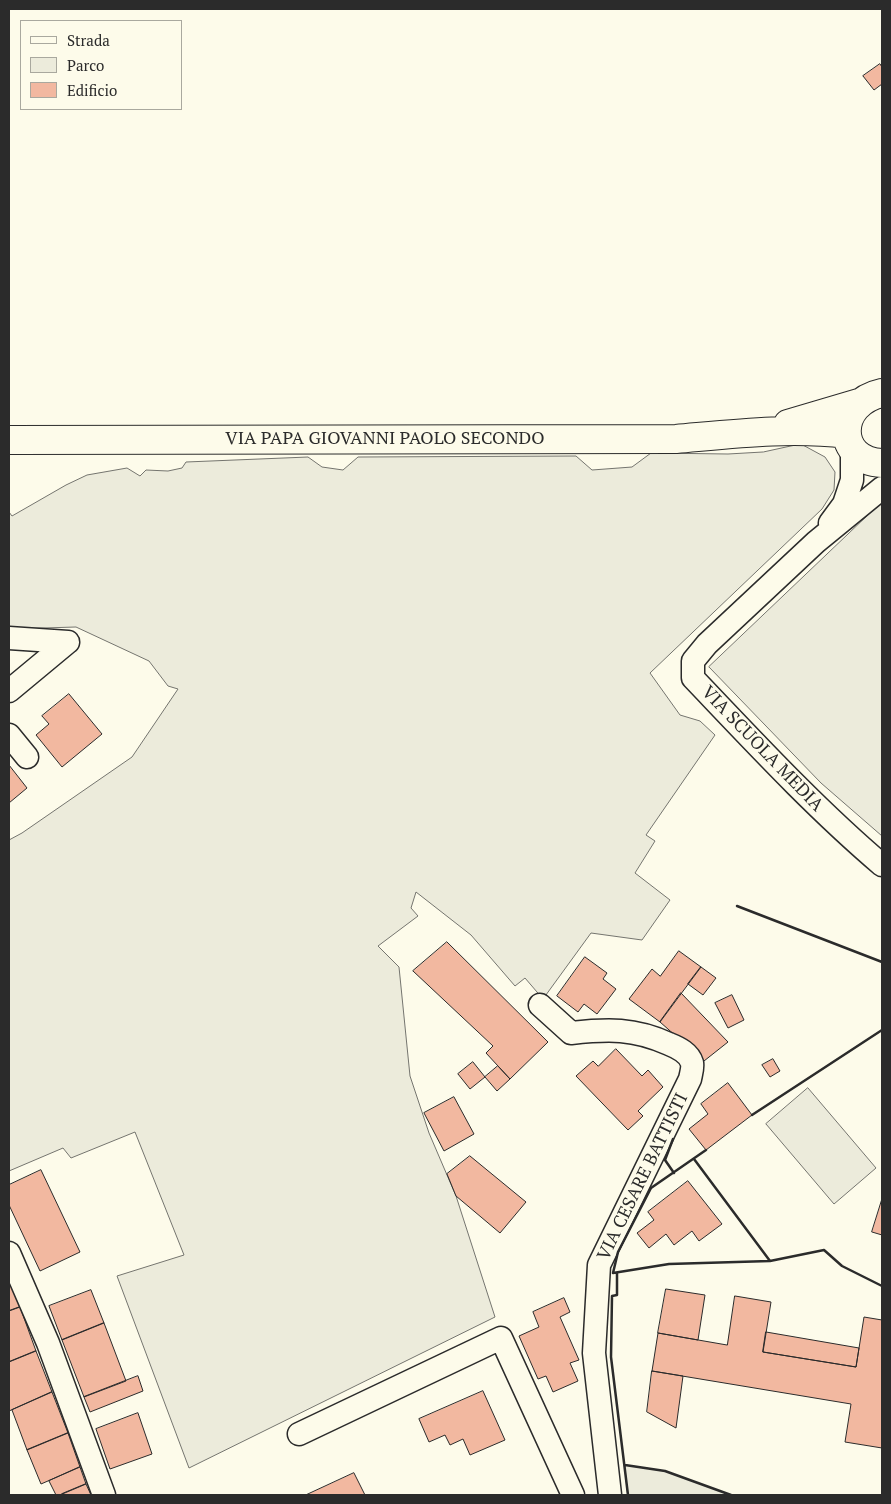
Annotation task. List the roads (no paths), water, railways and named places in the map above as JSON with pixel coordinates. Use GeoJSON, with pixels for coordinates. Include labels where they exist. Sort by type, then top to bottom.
{"type":"FeatureCollection","features":[{"type":"Feature","properties":{"kind":"main road"},"geometry":{"type":"LineString","coordinates":[[760,432],[870,398]]}},
{"type":"Feature","properties":{"kind":"main road"},"geometry":{"type":"LineString","coordinates":[[849,442],[848,419],[870,398]]}},
{"type":"Feature","properties":{"kind":"main road"},"geometry":{"type":"LineString","coordinates":[[760,432],[830,432],[849,442],[864,458],[882,463]]}},
{"type":"Feature","properties":{"kind":"main road","name":"VIA PAPA GIOVANNI PAOLO SECONDO"},"geometry":{"type":"LineString","coordinates":[[9,440],[676,439],[760,432]]}},
{"type":"Feature","properties":{"kind":"street"},"geometry":{"type":"LineString","coordinates":[[816,542],[844,504],[852,480],[849,442]]}},
{"type":"Feature","properties":{"kind":"street"},"geometry":{"type":"LineString","coordinates":[[816,542],[882,488]]}},
{"type":"Feature","properties":{"kind":"street","name":"VIA SCUOLA MEDIA"},"geometry":{"type":"LineString","coordinates":[[816,542],[707,644],[693,661],[693,678],[786,775],[849,837],[882,865]]}},
{"type":"Feature","properties":{"kind":"street"},"geometry":{"type":"LineString","coordinates":[[9,638],[68,642],[9,692]]}},
{"type":"Feature","properties":{"kind":"street"},"geometry":{"type":"LineString","coordinates":[[9,735],[27,757]]}},
{"type":"Feature","properties":{"kind":"street","name":"VIA CESARE BATTISTI"},"geometry":{"type":"LineString","coordinates":[[540,1005],[570,1033],[603,1029],[626,1030],[651,1036],[687,1054],[692,1065],[690,1079],[599,1265],[594,1353],[610,1495]]}},
{"type":"Feature","properties":{"kind":"street"},"geometry":{"type":"LineString","coordinates":[[9,1253],[48,1343],[104,1495]]}},
{"type":"Feature","properties":{"kind":"street"},"geometry":{"type":"LineString","coordinates":[[299,1434],[501,1338],[573,1495]]}}]}
